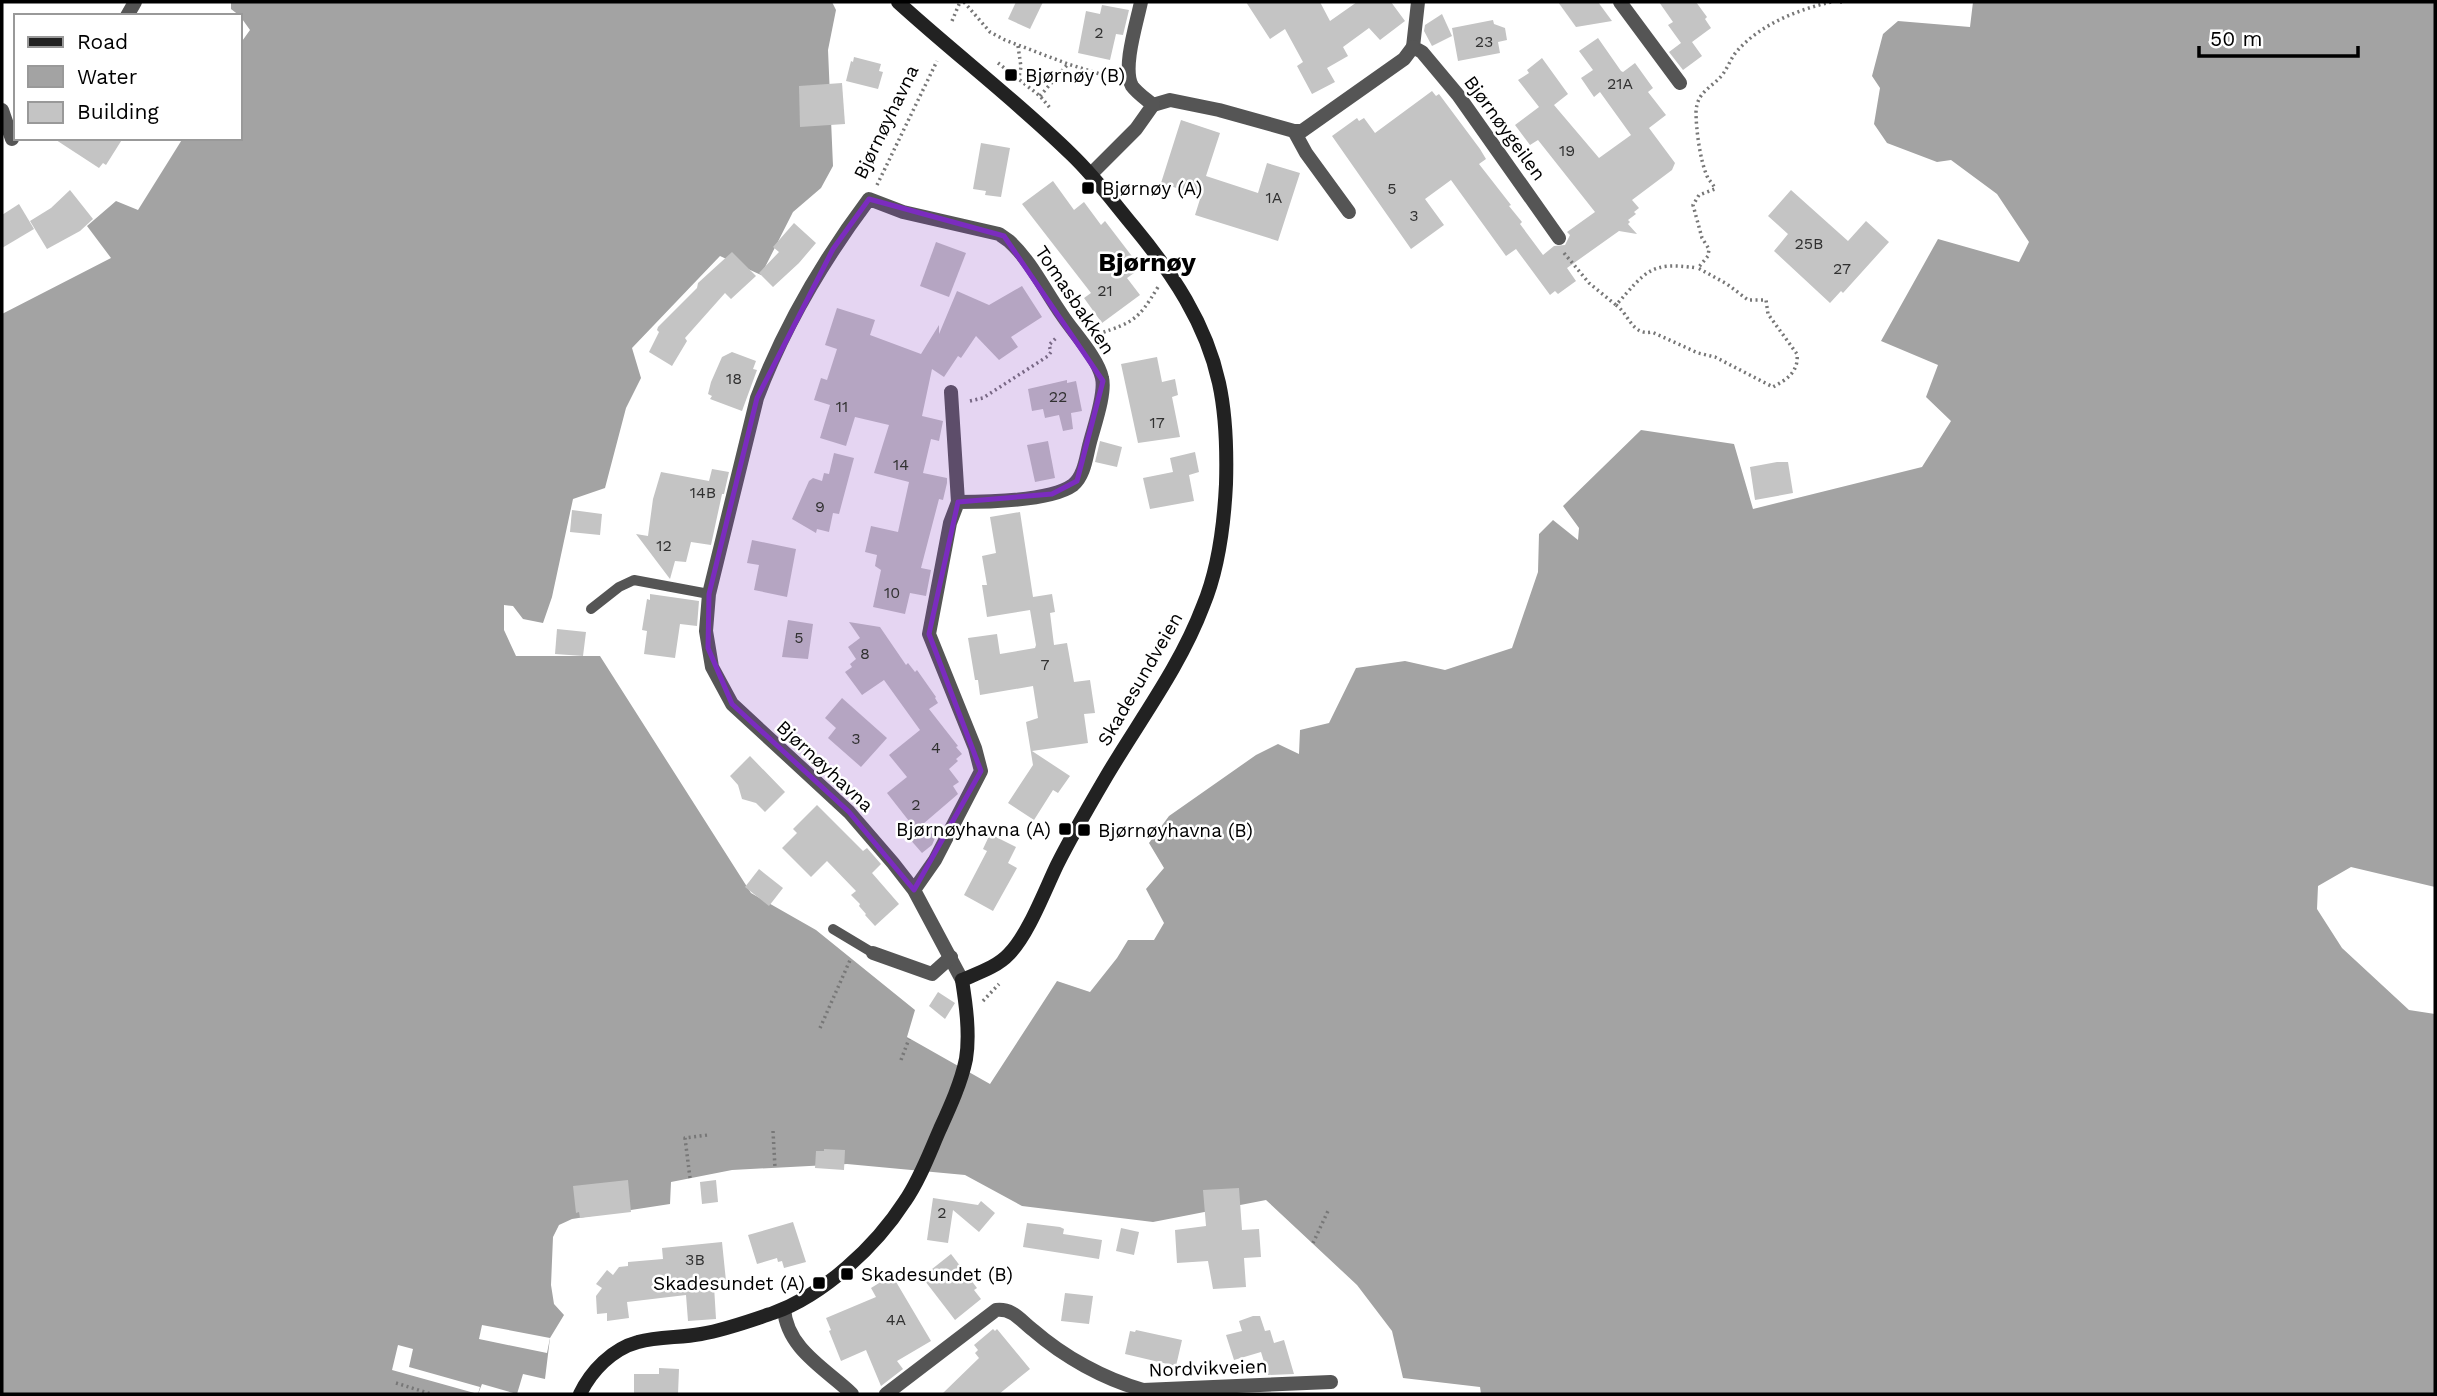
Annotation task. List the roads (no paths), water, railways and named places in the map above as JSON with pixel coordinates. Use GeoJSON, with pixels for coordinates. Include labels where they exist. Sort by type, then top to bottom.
{"type":"FeatureCollection","features":[{"type":"Feature","properties":{"kind":"street","name":"Skadesundveien"},"geometry":{"type":"LineString","coordinates":[[898,2],[1014,102],[1091,174],[1168,271],[1197,320],[1219,382],[1226,441],[1226,493],[1221,540],[1204,605],[1174,665],[1074,831],[1013,950],[1001,961],[963,984]]}},
{"type":"Feature","properties":{"kind":"street"},"geometry":{"type":"LineString","coordinates":[[1141,2],[1130,55],[1129,78],[1131,85],[1153,105]]}},
{"type":"Feature","properties":{"kind":"street"},"geometry":{"type":"LineString","coordinates":[[1091,174],[1136,129],[1153,105],[1170,100],[1229,112],[1294,131],[1302,131],[1312,126],[1404,59],[1413,47],[1418,2]]}},
{"type":"Feature","properties":{"kind":"street"},"geometry":{"type":"LineString","coordinates":[[1620,2],[1680,83]]}},
{"type":"Feature","properties":{"kind":"street","name":"Bjørnøygeilen"},"geometry":{"type":"LineString","coordinates":[[1413,47],[1422,52],[1458,95],[1559,238]]}},
{"type":"Feature","properties":{"kind":"street"},"geometry":{"type":"LineString","coordinates":[[2,110],[10,140]]}},
{"type":"Feature","properties":{"kind":"street"},"geometry":{"type":"LineString","coordinates":[[1294,131],[1306,153],[1349,212]]}},
{"type":"Feature","properties":{"kind":"street","name":"Bjørnøyhavna"},"geometry":{"type":"LineString","coordinates":[[869,199],[833,249],[764,378],[746,436],[709,594],[706,631],[708,648],[712,667],[732,704],[849,812],[914,890],[963,984]]}},
{"type":"Feature","properties":{"kind":"street","name":"Tomasbakken"},"geometry":{"type":"LineString","coordinates":[[869,199],[903,212],[1004,236],[1019,251],[1099,370],[1103,381],[1082,473],[1077,481],[1052,494],[958,502]]}},
{"type":"Feature","properties":{"kind":"street"},"geometry":{"type":"LineString","coordinates":[[914,890],[935,860],[981,771],[975,748],[929,634],[950,523],[958,502],[951,392]]}},
{"type":"Feature","properties":{"kind":"street"},"geometry":{"type":"LineString","coordinates":[[873,953],[932,974],[951,957]]}},
{"type":"Feature","properties":{"kind":"street"},"geometry":{"type":"LineString","coordinates":[[580,1394],[598,1367],[615,1353],[638,1342],[702,1334],[784,1309],[826,1283],[857,1259],[904,1203],[923,1169],[963,1071],[968,1036],[963,984]]}},
{"type":"Feature","properties":{"kind":"street"},"geometry":{"type":"LineString","coordinates":[[784,1309],[793,1338],[801,1349],[852,1394]]}},
{"type":"Feature","properties":{"kind":"street","name":"Nordvikveien"},"geometry":{"type":"LineString","coordinates":[[886,1394],[996,1310],[1004,1309],[1077,1362],[1143,1390],[1331,1382]]}},
{"type":"Feature","properties":{"kind":"lane"},"geometry":{"type":"LineString","coordinates":[[592,609],[619,587],[634,580],[709,594]]}},
{"type":"Feature","properties":{"kind":"lane"},"geometry":{"type":"LineString","coordinates":[[833,929],[873,953]]}},
{"type":"Feature","properties":{"kind":"water"},"geometry":{"type":"Polygon","coordinates":[[[231,2],[832,2],[836,10],[828,50],[833,166],[821,188],[793,212],[761,275],[720,256],[632,348],[641,378],[626,408],[605,488],[573,499],[552,597],[543,623],[523,619],[513,606],[504,605],[504,630],[516,656],[600,656],[751,893],[816,930],[915,1010],[907,1037],[990,1084],[1057,981],[1090,992],[1128,940],[1154,940],[1164,923],[1146,889],[1164,868],[1149,843],[1169,816],[1256,755],[1278,744],[1299,754],[1300,730],[1329,723],[1356,668],[1405,661],[1445,670],[1512,648],[1538,572],[1539,534],[1553,520],[1578,540],[1579,528],[1563,506],[1641,430],[1734,444],[1753,509],[1922,467],[1951,421],[1926,397],[1938,365],[1881,341],[1938,239],[2019,262],[2029,242],[1997,194],[1951,160],[1937,162],[1887,143],[1874,124],[1880,88],[1872,76],[1883,34],[1898,21],[1970,27],[1973,2],[2435,2],[2435,887],[2351,867],[2318,886],[2317,909],[2342,948],[2409,1010],[2435,1014],[2435,1394],[1481,1394],[1480,1387],[1403,1378],[1392,1331],[1357,1285],[1266,1200],[1153,1222],[1022,1206],[965,1175],[847,1164],[732,1170],[671,1182],[670,1204],[572,1219],[559,1225],[553,1237],[551,1285],[554,1304],[564,1315],[550,1338],[545,1379],[523,1374],[517,1394],[482,1384],[478,1394],[2,1394],[2,314],[111,258],[87,226],[116,201],[138,210],[182,140],[242,140],[242,41],[250,30],[242,19],[242,14],[231,9],[231,2]]]}},
{"type":"Feature","properties":{"kind":"place","name":"Bjørnøy (B)"},"geometry":{"type":"Point","coordinates":[1011,75]}},
{"type":"Feature","properties":{"kind":"place","name":"Bjørnøy (A)"},"geometry":{"type":"Point","coordinates":[1088,188]}},
{"type":"Feature","properties":{"kind":"place","name":"Bjørnøyhavna (A)"},"geometry":{"type":"Point","coordinates":[1065,829]}},
{"type":"Feature","properties":{"kind":"place","name":"Bjørnøyhavna (B)"},"geometry":{"type":"Point","coordinates":[1084,830]}},
{"type":"Feature","properties":{"kind":"place","name":"Skadesundet (B)"},"geometry":{"type":"Point","coordinates":[847,1274]}},
{"type":"Feature","properties":{"kind":"place","name":"Skadesundet (A)"},"geometry":{"type":"Point","coordinates":[819,1283]}},
{"type":"Feature","properties":{"kind":"district","name":"Bjørnøy"},"geometry":{"type":"Point","coordinates":[1147,262]}}]}
